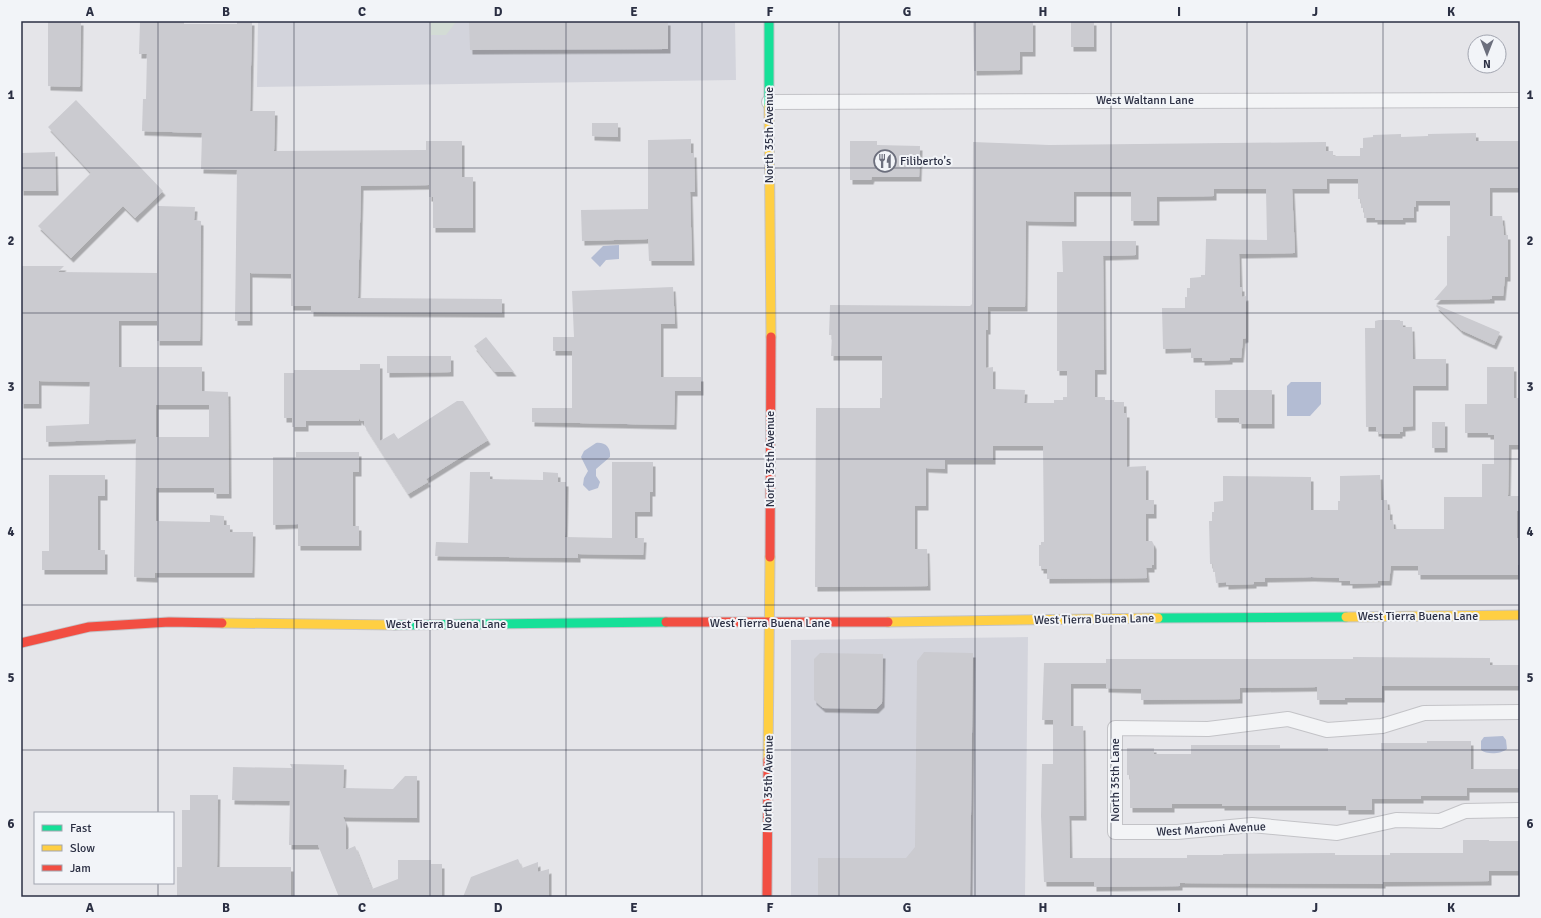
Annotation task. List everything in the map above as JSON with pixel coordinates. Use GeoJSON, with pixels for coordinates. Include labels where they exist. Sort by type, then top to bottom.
{"type":"FeatureCollection","features":[{"type":"Feature","properties":{"kind":"street","name":"North 35th Avenue"},"geometry":{"type":"LineString","coordinates":[[767,897],[770,623],[769,21]]}},
{"type":"Feature","properties":{"kind":"street","name":"West Waltann Lane"},"geometry":{"type":"LineString","coordinates":[[769,102],[1520,100]]}},
{"type":"Feature","properties":{"kind":"street","name":"West Tierra Buena Lane"},"geometry":{"type":"LineString","coordinates":[[21,643],[89,627],[162,623],[379,625],[770,623],[1520,615]]}},
{"type":"Feature","properties":{"kind":"street","name":"North 35th Lane"},"geometry":{"type":"LineString","coordinates":[[1115,832],[1115,728],[1208,729],[1288,719],[1327,730],[1382,726],[1424,713],[1520,712]]}},
{"type":"Feature","properties":{"kind":"street","name":"West Marconi Avenue"},"geometry":{"type":"LineString","coordinates":[[1115,832],[1177,832],[1252,825],[1337,833],[1396,820],[1440,821],[1464,811],[1520,810]]}},
{"type":"Feature","properties":{"kind":"shaded area"},"geometry":{"type":"Polygon","coordinates":[[[258,21],[735,21],[736,80],[257,87],[258,21]]]}},
{"type":"Feature","properties":{"kind":"shaded area"},"geometry":{"type":"Polygon","coordinates":[[[431,21],[469,22],[456,22],[446,35],[431,35],[431,21]]]}},
{"type":"Feature","properties":{"kind":"shaded area"},"geometry":{"type":"Polygon","coordinates":[[[1028,637],[1025,897],[791,897],[791,640],[1028,637]]]}},
{"type":"Feature","properties":{"kind":"water"},"geometry":{"type":"Polygon","coordinates":[[[619,245],[619,259],[606,260],[600,267],[591,258],[603,246],[619,245]]]}},
{"type":"Feature","properties":{"kind":"water"},"geometry":{"type":"Polygon","coordinates":[[[1291,382],[1321,382],[1321,404],[1310,416],[1287,416],[1287,386],[1291,382]]]}},
{"type":"Feature","properties":{"kind":"water"},"geometry":{"type":"Polygon","coordinates":[[[596,443],[602,443],[607,446],[610,450],[610,457],[596,469],[596,476],[600,482],[598,488],[589,491],[583,485],[584,478],[588,471],[581,457],[584,451],[596,443]]]}},
{"type":"Feature","properties":{"kind":"water"},"geometry":{"type":"Polygon","coordinates":[[[1503,736],[1506,740],[1507,749],[1504,751],[1490,753],[1481,750],[1481,741],[1484,737],[1503,736]]]}},
{"type":"Feature","properties":{"kind":"building"},"geometry":{"type":"Polygon","coordinates":[[[48,21],[81,21],[80,87],[48,86],[48,21]]]}},
{"type":"Feature","properties":{"kind":"building"},"geometry":{"type":"Polygon","coordinates":[[[140,21],[184,21],[184,24],[237,24],[237,21],[252,21],[250,111],[275,111],[274,151],[426,150],[426,141],[462,141],[462,177],[473,177],[473,228],[433,228],[433,197],[429,197],[429,185],[361,186],[358,298],[502,299],[502,313],[311,312],[311,306],[291,306],[291,274],[250,273],[250,321],[235,321],[237,170],[201,169],[202,133],[142,131],[143,99],[146,99],[147,54],[139,54],[140,21]]]}},
{"type":"Feature","properties":{"kind":"building"},"geometry":{"type":"Polygon","coordinates":[[[469,21],[668,21],[668,49],[470,50],[469,21]]]}},
{"type":"Feature","properties":{"kind":"building"},"geometry":{"type":"Polygon","coordinates":[[[973,21],[1033,21],[1033,52],[1020,52],[1020,70],[974,71],[973,21]]]}},
{"type":"Feature","properties":{"kind":"building"},"geometry":{"type":"Polygon","coordinates":[[[1071,21],[1094,21],[1094,47],[1071,47],[1071,21]]]}},
{"type":"Feature","properties":{"kind":"building"},"geometry":{"type":"Polygon","coordinates":[[[76,100],[163,191],[135,218],[123,206],[71,258],[38,226],[91,173],[48,127],[76,100]]]}},
{"type":"Feature","properties":{"kind":"building"},"geometry":{"type":"Polygon","coordinates":[[[592,123],[618,123],[618,137],[592,136],[592,123]]]}},
{"type":"Feature","properties":{"kind":"building"},"geometry":{"type":"Polygon","coordinates":[[[1476,133],[1476,141],[1520,141],[1520,188],[1490,188],[1490,216],[1502,216],[1504,235],[1508,235],[1508,277],[1505,277],[1503,296],[1492,296],[1492,299],[1434,300],[1447,285],[1447,236],[1450,236],[1450,201],[1416,201],[1416,207],[1414,207],[1414,218],[1403,218],[1403,220],[1375,220],[1375,218],[1364,218],[1364,208],[1361,208],[1361,199],[1358,199],[1358,179],[1327,179],[1327,189],[1292,189],[1295,253],[1239,254],[1240,287],[1242,287],[1242,297],[1246,296],[1246,338],[1243,339],[1241,358],[1202,361],[1202,358],[1191,358],[1191,348],[1163,349],[1162,308],[1185,308],[1185,297],[1187,297],[1187,288],[1190,288],[1190,278],[1205,275],[1206,239],[1267,240],[1266,189],[1214,189],[1214,196],[1157,197],[1157,221],[1131,221],[1131,192],[1074,192],[1074,222],[1026,221],[1025,307],[988,307],[988,330],[986,330],[986,368],[993,367],[993,389],[1025,390],[1024,403],[1054,403],[1054,400],[1063,400],[1063,397],[1067,397],[1067,371],[1057,371],[1057,272],[1063,272],[1062,241],[1136,241],[1136,255],[1103,256],[1104,370],[1095,370],[1095,397],[1105,397],[1105,400],[1114,400],[1114,402],[1124,402],[1124,413],[1127,413],[1127,467],[1146,466],[1146,500],[1154,500],[1154,514],[1146,514],[1146,541],[1152,541],[1154,545],[1154,565],[1152,565],[1152,568],[1146,568],[1147,578],[1047,579],[1047,569],[1041,569],[1041,566],[1039,566],[1039,545],[1041,545],[1041,542],[1044,542],[1043,446],[993,446],[993,460],[945,460],[945,469],[926,468],[926,506],[915,506],[915,549],[927,549],[928,586],[815,587],[816,408],[880,408],[880,398],[882,398],[882,356],[831,356],[832,335],[829,335],[830,305],[970,306],[972,304],[973,142],[1049,145],[1326,142],[1326,151],[1333,151],[1333,156],[1360,156],[1360,148],[1363,148],[1363,138],[1373,137],[1373,135],[1401,134],[1401,137],[1428,136],[1428,134],[1476,133]]]}},
{"type":"Feature","properties":{"kind":"building"},"geometry":{"type":"Polygon","coordinates":[[[691,139],[691,153],[694,153],[695,192],[690,192],[692,261],[649,261],[648,239],[582,241],[581,210],[648,209],[648,140],[691,139]]]}},
{"type":"Feature","properties":{"kind":"building","name":"Filiberto's"},"geometry":{"type":"Polygon","coordinates":[[[850,141],[877,141],[877,145],[920,146],[919,177],[872,177],[871,180],[850,180],[850,141]]]}},
{"type":"Feature","properties":{"kind":"building"},"geometry":{"type":"Polygon","coordinates":[[[55,152],[56,191],[21,191],[21,153],[55,152]]]}},
{"type":"Feature","properties":{"kind":"building"},"geometry":{"type":"Polygon","coordinates":[[[158,206],[195,207],[194,220],[201,221],[200,341],[157,341],[157,321],[119,321],[119,367],[202,367],[202,391],[228,392],[229,494],[214,494],[214,488],[156,488],[156,521],[210,522],[210,515],[224,516],[224,525],[230,525],[230,532],[253,532],[252,573],[155,573],[155,578],[134,577],[136,439],[46,442],[46,426],[89,424],[90,382],[39,381],[39,404],[21,404],[21,266],[64,266],[58,272],[157,273],[158,206]],[[156,405],[156,437],[209,437],[209,405],[156,405]]]}},
{"type":"Feature","properties":{"kind":"building"},"geometry":{"type":"Polygon","coordinates":[[[673,287],[675,324],[661,324],[661,377],[701,377],[701,391],[675,391],[674,425],[532,422],[532,408],[572,408],[572,351],[553,351],[553,337],[574,337],[572,291],[673,287]]]}},
{"type":"Feature","properties":{"kind":"building"},"geometry":{"type":"Polygon","coordinates":[[[1437,305],[1500,332],[1494,345],[1461,330],[1436,306],[1437,305]]]}},
{"type":"Feature","properties":{"kind":"building"},"geometry":{"type":"Polygon","coordinates":[[[1400,320],[1403,321],[1403,327],[1412,327],[1413,359],[1446,359],[1446,386],[1413,386],[1413,426],[1403,427],[1403,432],[1400,432],[1400,434],[1379,434],[1379,432],[1376,432],[1376,427],[1366,427],[1365,328],[1375,328],[1375,321],[1400,320]]]}},
{"type":"Feature","properties":{"kind":"building"},"geometry":{"type":"Polygon","coordinates":[[[486,337],[514,372],[495,372],[474,346],[486,337]]]}},
{"type":"Feature","properties":{"kind":"building"},"geometry":{"type":"Polygon","coordinates":[[[387,356],[451,356],[451,372],[387,373],[387,356]]]}},
{"type":"Feature","properties":{"kind":"building"},"geometry":{"type":"Polygon","coordinates":[[[360,364],[380,364],[380,441],[394,433],[398,439],[457,401],[463,401],[488,440],[426,479],[428,482],[408,494],[364,425],[364,421],[361,421],[359,418],[359,421],[306,421],[306,427],[292,427],[292,418],[284,418],[284,373],[294,373],[294,370],[360,370],[360,364]]]}},
{"type":"Feature","properties":{"kind":"building"},"geometry":{"type":"Polygon","coordinates":[[[1487,367],[1514,367],[1514,398],[1520,398],[1520,445],[1509,445],[1508,496],[1520,496],[1520,511],[1517,511],[1517,538],[1520,538],[1520,565],[1518,565],[1518,575],[1418,575],[1418,566],[1391,566],[1389,581],[1378,581],[1378,583],[1350,584],[1350,581],[1339,581],[1339,578],[1312,577],[1265,578],[1265,582],[1254,582],[1254,584],[1226,585],[1226,582],[1216,583],[1215,572],[1213,572],[1213,564],[1210,564],[1209,521],[1212,521],[1214,502],[1223,501],[1223,476],[1311,477],[1311,510],[1338,510],[1338,501],[1340,501],[1340,476],[1380,475],[1381,500],[1387,500],[1388,510],[1390,510],[1390,520],[1393,520],[1394,529],[1444,529],[1444,497],[1482,497],[1482,464],[1494,464],[1494,435],[1488,435],[1488,433],[1465,433],[1465,404],[1487,404],[1487,367]]]}},
{"type":"Feature","properties":{"kind":"building"},"geometry":{"type":"Polygon","coordinates":[[[1215,390],[1272,390],[1272,424],[1239,424],[1239,418],[1215,418],[1215,390]]]}},
{"type":"Feature","properties":{"kind":"building"},"geometry":{"type":"Polygon","coordinates":[[[1432,422],[1445,422],[1445,448],[1432,448],[1432,422]]]}},
{"type":"Feature","properties":{"kind":"building"},"geometry":{"type":"Polygon","coordinates":[[[296,452],[359,452],[359,472],[353,472],[353,526],[359,526],[359,546],[298,546],[298,524],[273,525],[273,457],[296,457],[296,452]]]}},
{"type":"Feature","properties":{"kind":"building"},"geometry":{"type":"Polygon","coordinates":[[[612,462],[653,462],[653,492],[650,492],[650,512],[635,512],[635,538],[644,538],[643,555],[578,554],[578,558],[435,556],[436,542],[468,543],[470,472],[490,472],[490,479],[543,480],[543,472],[558,473],[558,482],[566,482],[565,537],[612,538],[612,462]]]}},
{"type":"Feature","properties":{"kind":"building"},"geometry":{"type":"Polygon","coordinates":[[[49,475],[105,475],[105,496],[98,496],[98,550],[105,550],[105,570],[42,570],[42,551],[49,551],[49,475]]]}},
{"type":"Feature","properties":{"kind":"building"},"geometry":{"type":"Polygon","coordinates":[[[924,652],[973,653],[970,897],[818,897],[818,858],[906,858],[915,847],[917,661],[924,652]]]}},
{"type":"Feature","properties":{"kind":"building"},"geometry":{"type":"Polygon","coordinates":[[[820,653],[883,654],[882,703],[876,709],[823,708],[814,700],[814,659],[820,653]]]}},
{"type":"Feature","properties":{"kind":"building"},"geometry":{"type":"Polygon","coordinates":[[[1353,657],[1490,658],[1490,665],[1520,665],[1520,686],[1382,686],[1382,698],[1345,698],[1345,700],[1317,700],[1317,687],[1240,688],[1240,699],[1141,700],[1141,689],[1106,688],[1106,684],[1071,684],[1071,726],[1083,726],[1084,816],[1069,816],[1070,858],[1187,858],[1187,855],[1223,854],[1335,853],[1335,855],[1390,855],[1390,853],[1463,853],[1463,840],[1489,840],[1520,841],[1520,871],[1489,871],[1489,881],[1383,882],[1383,884],[1180,883],[1180,886],[1094,887],[1094,882],[1044,882],[1041,816],[1042,764],[1053,764],[1053,720],[1042,720],[1044,663],[1106,663],[1106,659],[1353,659],[1353,657]]]}},
{"type":"Feature","properties":{"kind":"building"},"geometry":{"type":"Polygon","coordinates":[[[1427,741],[1471,741],[1471,769],[1520,769],[1520,788],[1467,788],[1467,796],[1421,796],[1421,799],[1372,799],[1372,810],[1346,810],[1346,806],[1222,806],[1222,804],[1172,804],[1172,808],[1130,808],[1130,775],[1127,775],[1127,748],[1154,748],[1154,754],[1191,754],[1191,745],[1280,745],[1280,748],[1328,748],[1328,751],[1381,751],[1381,743],[1427,743],[1427,741]]]}},
{"type":"Feature","properties":{"kind":"building"},"geometry":{"type":"Polygon","coordinates":[[[290,764],[344,765],[343,788],[393,789],[405,776],[417,776],[417,818],[343,817],[346,824],[346,850],[355,846],[372,889],[398,879],[398,860],[431,860],[431,864],[442,864],[442,897],[339,897],[318,845],[289,845],[290,801],[232,800],[233,767],[292,768],[290,764]]]}},
{"type":"Feature","properties":{"kind":"building"},"geometry":{"type":"Polygon","coordinates":[[[190,795],[218,795],[217,867],[291,867],[291,897],[177,897],[177,867],[182,867],[182,810],[190,810],[190,795]]]}},
{"type":"Feature","properties":{"kind":"building"},"geometry":{"type":"Polygon","coordinates":[[[518,859],[522,868],[538,862],[538,872],[549,869],[549,897],[463,897],[471,877],[518,859]]]}},
{"type":"Feature","properties":{"kind":"traffic: fast"},"geometry":{"type":"LineString","coordinates":[[769,21],[769,106]]}},
{"type":"Feature","properties":{"kind":"traffic: fast"},"geometry":{"type":"LineString","coordinates":[[1158,618],[1346,617]]}},
{"type":"Feature","properties":{"kind":"traffic: fast"},"geometry":{"type":"LineString","coordinates":[[395,625],[666,622]]}},
{"type":"Feature","properties":{"kind":"traffic: slow"},"geometry":{"type":"LineString","coordinates":[[769,106],[771,337]]}},
{"type":"Feature","properties":{"kind":"traffic: slow"},"geometry":{"type":"LineString","coordinates":[[768,760],[770,557]]}},
{"type":"Feature","properties":{"kind":"traffic: slow"},"geometry":{"type":"LineString","coordinates":[[1346,617],[1520,615]]}},
{"type":"Feature","properties":{"kind":"traffic: slow"},"geometry":{"type":"LineString","coordinates":[[888,622],[1158,618]]}},
{"type":"Feature","properties":{"kind":"traffic: slow"},"geometry":{"type":"LineString","coordinates":[[222,623],[395,625]]}},
{"type":"Feature","properties":{"kind":"traffic: jam"},"geometry":{"type":"LineString","coordinates":[[770,557],[771,337]]}},
{"type":"Feature","properties":{"kind":"traffic: jam"},"geometry":{"type":"LineString","coordinates":[[21,643],[89,627],[169,622],[222,623]]}},
{"type":"Feature","properties":{"kind":"traffic: jam"},"geometry":{"type":"LineString","coordinates":[[666,622],[888,622]]}},
{"type":"Feature","properties":{"kind":"traffic: jam"},"geometry":{"type":"LineString","coordinates":[[767,897],[768,760]]}},
{"type":"Feature","properties":{"kind":"place","name":"Filiberto's"},"geometry":{"type":"Point","coordinates":[885,161]}}]}
